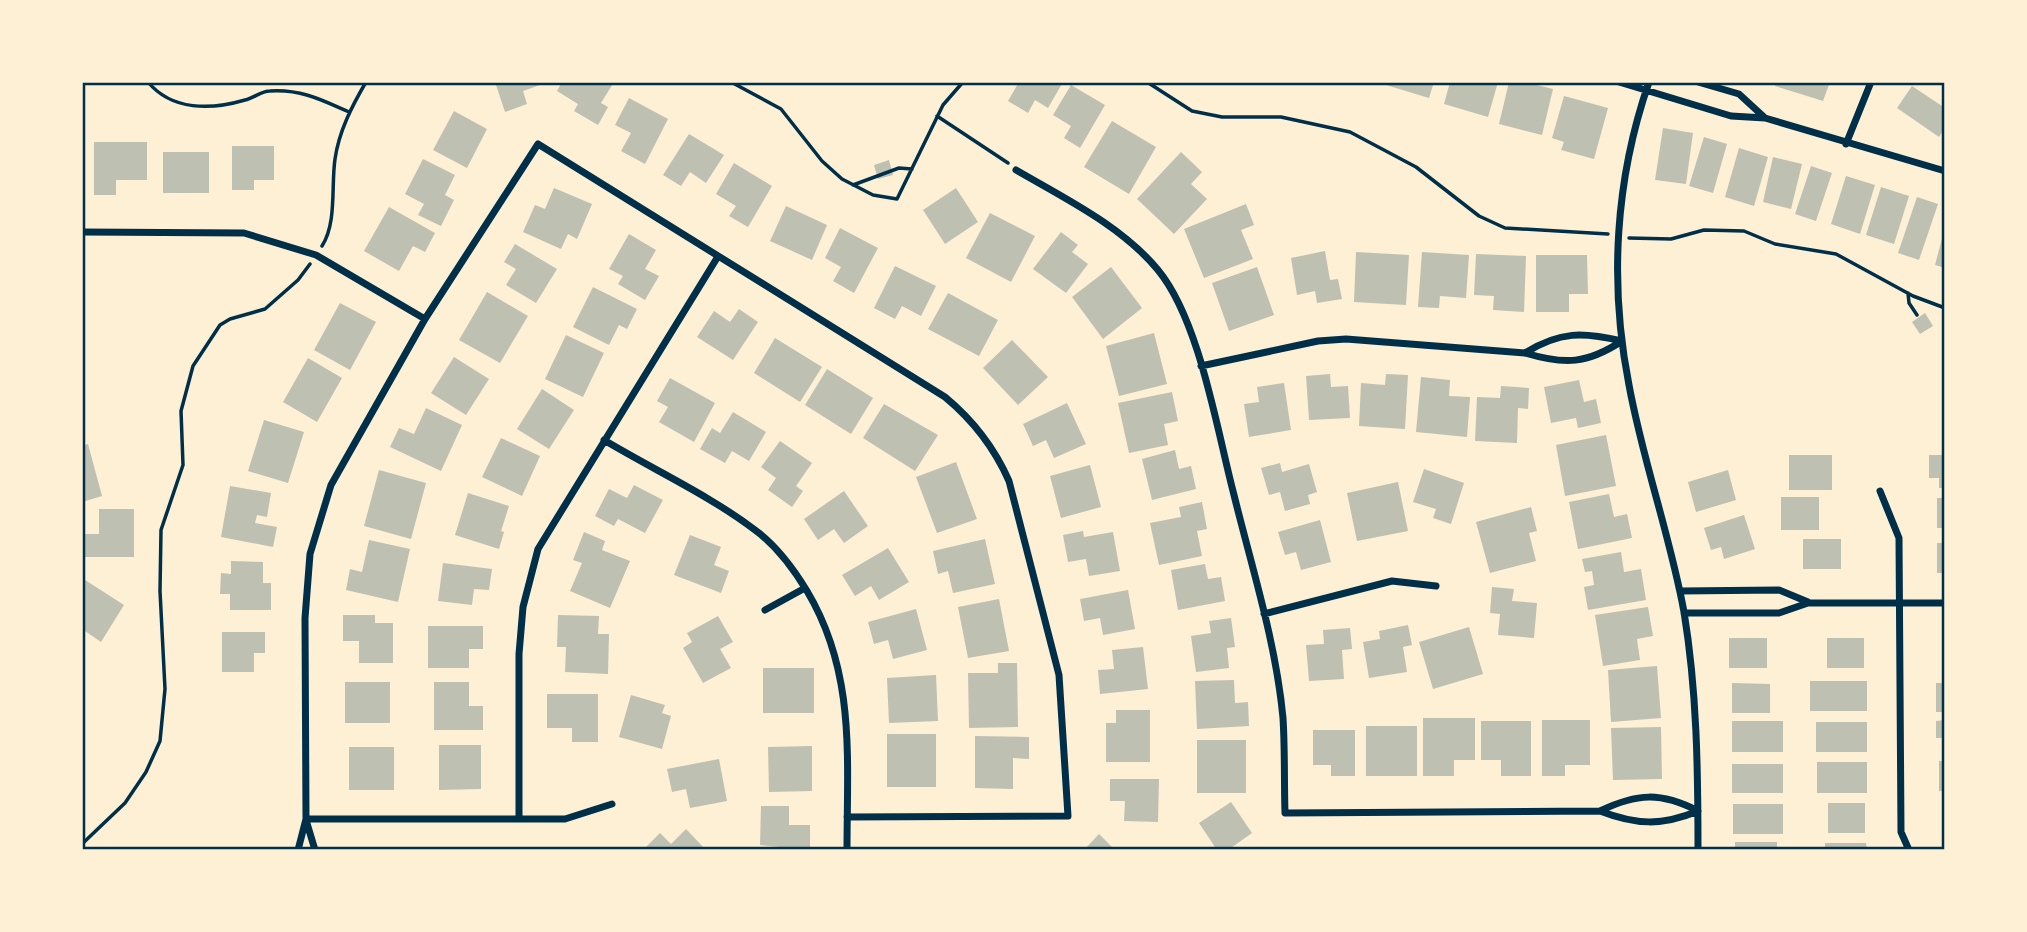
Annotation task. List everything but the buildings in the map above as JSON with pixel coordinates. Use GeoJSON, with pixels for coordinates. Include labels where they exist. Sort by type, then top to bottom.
{"type":"FeatureCollection","features":[{"type":"Feature","properties":{"kind":"street"},"geometry":{"type":"LineString","coordinates":[[1619,82],[1731,116],[1765,118],[1945,171]]}},
{"type":"Feature","properties":{"kind":"street"},"geometry":{"type":"LineString","coordinates":[[1649,82],[1629,155],[1616,270],[1622,341],[1638,425],[1684,613],[1697,718],[1698,850]]}},
{"type":"Feature","properties":{"kind":"street"},"geometry":{"type":"LineString","coordinates":[[1698,82],[1740,94],[1765,118]]}},
{"type":"Feature","properties":{"kind":"street"},"geometry":{"type":"LineString","coordinates":[[1846,144],[1871,82]]}},
{"type":"Feature","properties":{"kind":"street"},"geometry":{"type":"LineString","coordinates":[[298,850],[306,819],[305,618],[310,554],[331,485],[425,319],[538,144],[717,258],[946,397],[965,413],[997,454],[1009,481],[1053,648],[1061,689],[1068,817],[847,817]]}},
{"type":"Feature","properties":{"kind":"street"},"geometry":{"type":"LineString","coordinates":[[1016,170],[1082,208],[1127,240],[1159,271],[1180,309],[1201,366],[1264,614],[1283,717],[1285,813],[1600,811],[1627,822],[1673,821],[1698,811]]}},
{"type":"Feature","properties":{"kind":"street"},"geometry":{"type":"LineString","coordinates":[[82,232],[244,233],[316,255],[425,319]]}},
{"type":"Feature","properties":{"kind":"street"},"geometry":{"type":"LineString","coordinates":[[519,820],[519,654],[523,607],[538,549],[717,258]]}},
{"type":"Feature","properties":{"kind":"street"},"geometry":{"type":"LineString","coordinates":[[1525,353],[1549,338],[1593,334],[1622,341]]}},
{"type":"Feature","properties":{"kind":"street"},"geometry":{"type":"LineString","coordinates":[[1201,366],[1327,340],[1525,353],[1552,361],[1597,357],[1622,341]]}},
{"type":"Feature","properties":{"kind":"street"},"geometry":{"type":"LineString","coordinates":[[604,440],[757,531],[792,566],[822,616],[839,662],[847,723],[847,850]]}},
{"type":"Feature","properties":{"kind":"street"},"geometry":{"type":"LineString","coordinates":[[1880,491],[1899,538],[1901,832],[1909,850]]}},
{"type":"Feature","properties":{"kind":"street"},"geometry":{"type":"LineString","coordinates":[[1264,614],[1392,581],[1436,586]]}},
{"type":"Feature","properties":{"kind":"street"},"geometry":{"type":"LineString","coordinates":[[765,610],[805,588]]}},
{"type":"Feature","properties":{"kind":"street"},"geometry":{"type":"LineString","coordinates":[[1680,591],[1779,590],[1808,603]]}},
{"type":"Feature","properties":{"kind":"street"},"geometry":{"type":"LineString","coordinates":[[1684,613],[1779,613],[1808,603],[1945,603]]}},
{"type":"Feature","properties":{"kind":"street"},"geometry":{"type":"LineString","coordinates":[[1600,811],[1626,799],[1673,798],[1698,811]]}},
{"type":"Feature","properties":{"kind":"street"},"geometry":{"type":"LineString","coordinates":[[306,819],[565,820],[612,804]]}},
{"type":"Feature","properties":{"kind":"street"},"geometry":{"type":"LineString","coordinates":[[306,819],[315,850]]}},
{"type":"Feature","properties":{"kind":"path"},"geometry":{"type":"LineString","coordinates":[[148,82],[173,102],[198,106],[248,100],[266,91],[291,91],[313,94],[349,112]]}},
{"type":"Feature","properties":{"kind":"path"},"geometry":{"type":"LineString","coordinates":[[82,844],[125,803],[146,772],[160,741],[165,689],[160,591],[161,530],[183,466],[181,411],[184,388],[192,366],[220,325],[230,319],[265,309],[298,280],[316,255],[328,233],[335,157],[349,112],[366,82]]}},
{"type":"Feature","properties":{"kind":"path"},"geometry":{"type":"LineString","coordinates":[[731,82],[781,109],[822,161],[853,185],[873,195],[897,199],[937,116],[963,82]]}},
{"type":"Feature","properties":{"kind":"path"},"geometry":{"type":"LineString","coordinates":[[1147,82],[1192,111],[1222,117],[1281,117],[1350,132],[1416,167],[1479,216],[1505,228],[1538,232],[1601,232],[1618,237],[1671,239],[1704,230],[1744,231],[1775,244],[1836,254],[1908,293],[1945,308]]}},
{"type":"Feature","properties":{"kind":"path"},"geometry":{"type":"LineString","coordinates":[[937,116],[984,145],[1016,170]]}},
{"type":"Feature","properties":{"kind":"path"},"geometry":{"type":"LineString","coordinates":[[853,185],[892,170],[912,169]]}},
{"type":"Feature","properties":{"kind":"path"},"geometry":{"type":"LineString","coordinates":[[1908,293],[1910,306],[1917,315]]}}]}
